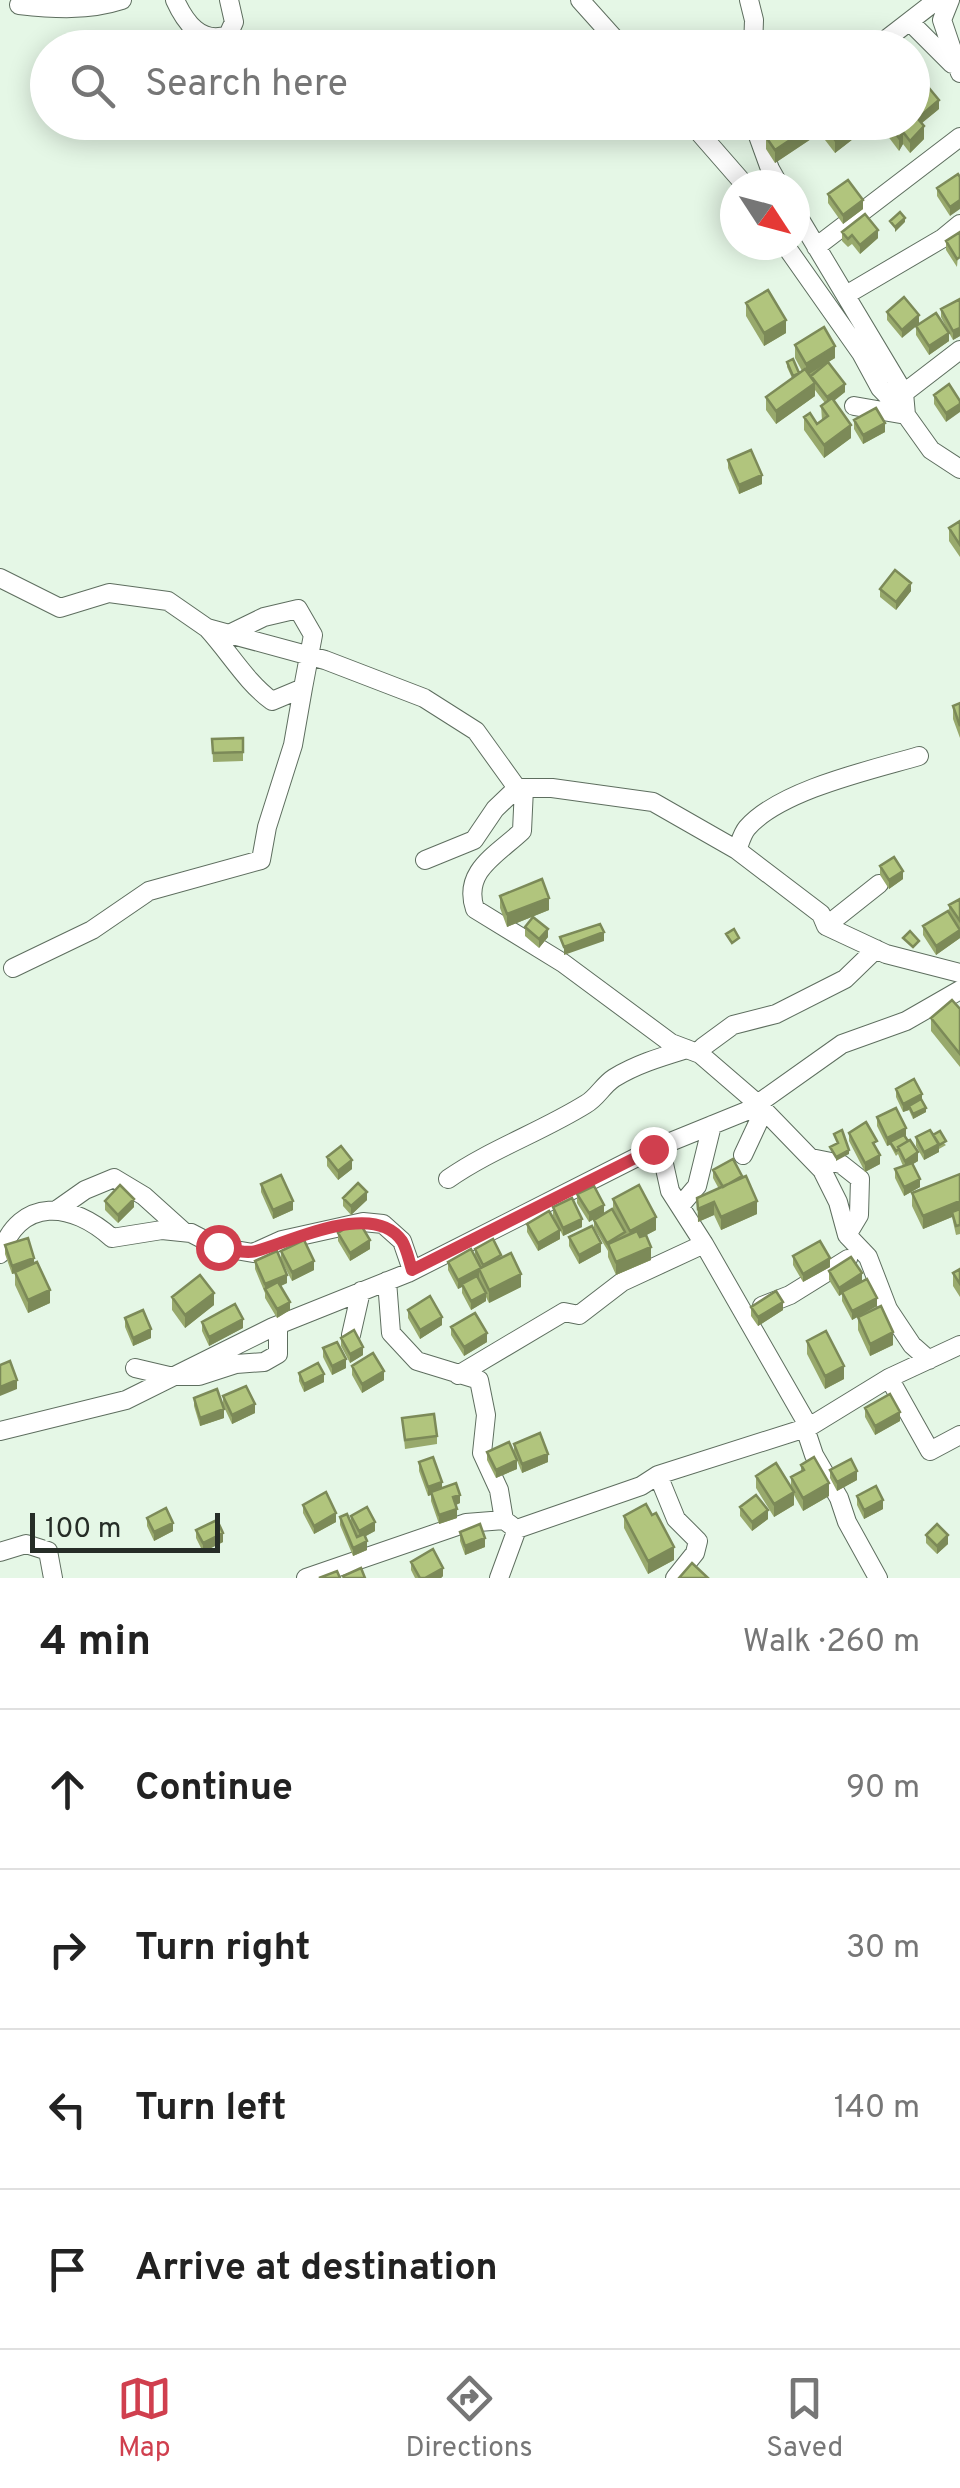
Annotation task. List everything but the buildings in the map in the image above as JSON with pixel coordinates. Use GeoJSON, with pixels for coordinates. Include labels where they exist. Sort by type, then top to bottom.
{"type":"FeatureCollection","features":[{"type":"Feature","properties":{"kind":"street"},"geometry":{"type":"LineString","coordinates":[[20,5],[64,10],[106,6],[122,0]]}},
{"type":"Feature","properties":{"kind":"street"},"geometry":{"type":"LineString","coordinates":[[176,0],[180,13],[194,30]]}},
{"type":"Feature","properties":{"kind":"street"},"geometry":{"type":"LineString","coordinates":[[228,0],[234,22],[230,30]]}},
{"type":"Feature","properties":{"kind":"street"},"geometry":{"type":"LineString","coordinates":[[580,0],[607,30]]}},
{"type":"Feature","properties":{"kind":"street"},"geometry":{"type":"LineString","coordinates":[[750,0],[753,30]]}},
{"type":"Feature","properties":{"kind":"street"},"geometry":{"type":"LineString","coordinates":[[899,30],[937,0]]}},
{"type":"Feature","properties":{"kind":"street"},"geometry":{"type":"LineString","coordinates":[[950,0],[942,20],[958,70]]}},
{"type":"Feature","properties":{"kind":"street"},"geometry":{"type":"LineString","coordinates":[[910,22],[918,30]]}},
{"type":"Feature","properties":{"kind":"street"},"geometry":{"type":"LineString","coordinates":[[930,42],[958,70]]}},
{"type":"Feature","properties":{"kind":"street"},"geometry":{"type":"LineString","coordinates":[[816,246],[960,137]]}},
{"type":"Feature","properties":{"kind":"street"},"geometry":{"type":"LineString","coordinates":[[706,140],[732,170]]}},
{"type":"Feature","properties":{"kind":"street"},"geometry":{"type":"LineString","coordinates":[[766,140],[775,170]]}},
{"type":"Feature","properties":{"kind":"street"},"geometry":{"type":"LineString","coordinates":[[846,295],[960,224]]}},
{"type":"Feature","properties":{"kind":"street"},"geometry":{"type":"LineString","coordinates":[[810,236],[904,393],[906,415]]}},
{"type":"Feature","properties":{"kind":"street"},"geometry":{"type":"LineString","coordinates":[[795,260],[880,388],[931,450],[960,470]]}},
{"type":"Feature","properties":{"kind":"street"},"geometry":{"type":"LineString","coordinates":[[904,393],[960,350]]}},
{"type":"Feature","properties":{"kind":"street"},"geometry":{"type":"LineString","coordinates":[[854,406],[906,415]]}},
{"type":"Feature","properties":{"kind":"street"},"geometry":{"type":"LineString","coordinates":[[0,578],[60,608],[109,593],[168,601],[207,628],[237,662],[250,685],[272,701],[302,688]]}},
{"type":"Feature","properties":{"kind":"street"},"geometry":{"type":"LineString","coordinates":[[13,968],[92,930],[148,890],[261,860],[267,827],[293,745],[313,636],[298,609],[264,616],[229,634]]}},
{"type":"Feature","properties":{"kind":"street"},"geometry":{"type":"LineString","coordinates":[[207,628],[307,655],[424,698],[476,731],[521,788],[522,832],[478,870],[470,894],[475,909],[563,963],[670,1042],[694,1051],[761,1107],[822,1170],[838,1202],[847,1236],[868,1257],[888,1309],[912,1345],[929,1360]]}},
{"type":"Feature","properties":{"kind":"street"},"geometry":{"type":"LineString","coordinates":[[738,850],[745,830],[767,812],[806,792],[919,756]]}},
{"type":"Feature","properties":{"kind":"street"},"geometry":{"type":"LineString","coordinates":[[424,860],[474,840],[495,808],[521,788],[552,788],[653,802],[738,850],[821,914],[826,926],[876,950],[960,973]]}},
{"type":"Feature","properties":{"kind":"street"},"geometry":{"type":"LineString","coordinates":[[826,926],[879,884]]}},
{"type":"Feature","properties":{"kind":"street"},"geometry":{"type":"LineString","coordinates":[[448,1179],[476,1159],[518,1142],[590,1102],[610,1080],[649,1060],[694,1051],[732,1026],[776,1014],[845,980],[876,950]]}},
{"type":"Feature","properties":{"kind":"street"},"geometry":{"type":"LineString","coordinates":[[0,1431],[126,1400],[278,1325],[412,1270],[660,1146],[761,1107],[842,1044],[906,1021],[960,990]]}},
{"type":"Feature","properties":{"kind":"street"},"geometry":{"type":"LineString","coordinates":[[742,1155],[761,1107]]}},
{"type":"Feature","properties":{"kind":"street"},"geometry":{"type":"LineString","coordinates":[[680,1206],[698,1186],[712,1125]]}},
{"type":"Feature","properties":{"kind":"street"},"geometry":{"type":"LineString","coordinates":[[660,1146],[670,1191],[807,1427],[814,1455],[878,1578]]}},
{"type":"Feature","properties":{"kind":"street"},"geometry":{"type":"LineString","coordinates":[[810,1158],[842,1164],[860,1179],[859,1215],[847,1236]]}},
{"type":"Feature","properties":{"kind":"street"},"geometry":{"type":"LineString","coordinates":[[0,1254],[6,1236],[30,1214],[58,1209],[85,1190],[114,1178],[144,1196],[184,1232],[218,1247],[253,1253],[282,1240],[362,1222],[383,1224],[402,1241],[412,1270]]}},
{"type":"Feature","properties":{"kind":"street"},"geometry":{"type":"LineString","coordinates":[[58,1209],[94,1222],[112,1238],[162,1230],[184,1232]]}},
{"type":"Feature","properties":{"kind":"street"},"geometry":{"type":"LineString","coordinates":[[458,1374],[564,1312],[579,1315],[622,1282],[704,1244]]}},
{"type":"Feature","properties":{"kind":"street"},"geometry":{"type":"LineString","coordinates":[[743,1312],[790,1296],[861,1250]]}},
{"type":"Feature","properties":{"kind":"street"},"geometry":{"type":"LineString","coordinates":[[386,1281],[391,1333],[417,1360],[478,1380],[486,1415],[482,1453],[510,1524],[499,1578]]}},
{"type":"Feature","properties":{"kind":"street"},"geometry":{"type":"LineString","coordinates":[[351,1336],[361,1292]]}},
{"type":"Feature","properties":{"kind":"street"},"geometry":{"type":"LineString","coordinates":[[134,1368],[169,1376],[199,1376],[236,1364],[264,1362],[278,1354],[278,1325]]}},
{"type":"Feature","properties":{"kind":"street"},"geometry":{"type":"LineString","coordinates":[[306,1578],[466,1524],[510,1524],[641,1486],[658,1474],[807,1427],[890,1378],[960,1346]]}},
{"type":"Feature","properties":{"kind":"street"},"geometry":{"type":"LineString","coordinates":[[890,1378],[930,1451],[960,1435]]}},
{"type":"Feature","properties":{"kind":"street"},"geometry":{"type":"LineString","coordinates":[[658,1474],[676,1519],[698,1541],[695,1553],[675,1578]]}},
{"type":"Feature","properties":{"kind":"street"},"geometry":{"type":"LineString","coordinates":[[0,1552],[26,1544],[48,1551],[53,1578]]}},
{"type":"Feature","properties":{"kind":"route"},"geometry":{"type":"LineString","coordinates":[[218,1247],[253,1253],[282,1240],[362,1222],[383,1224],[402,1241],[412,1270],[653,1149]]}}]}
